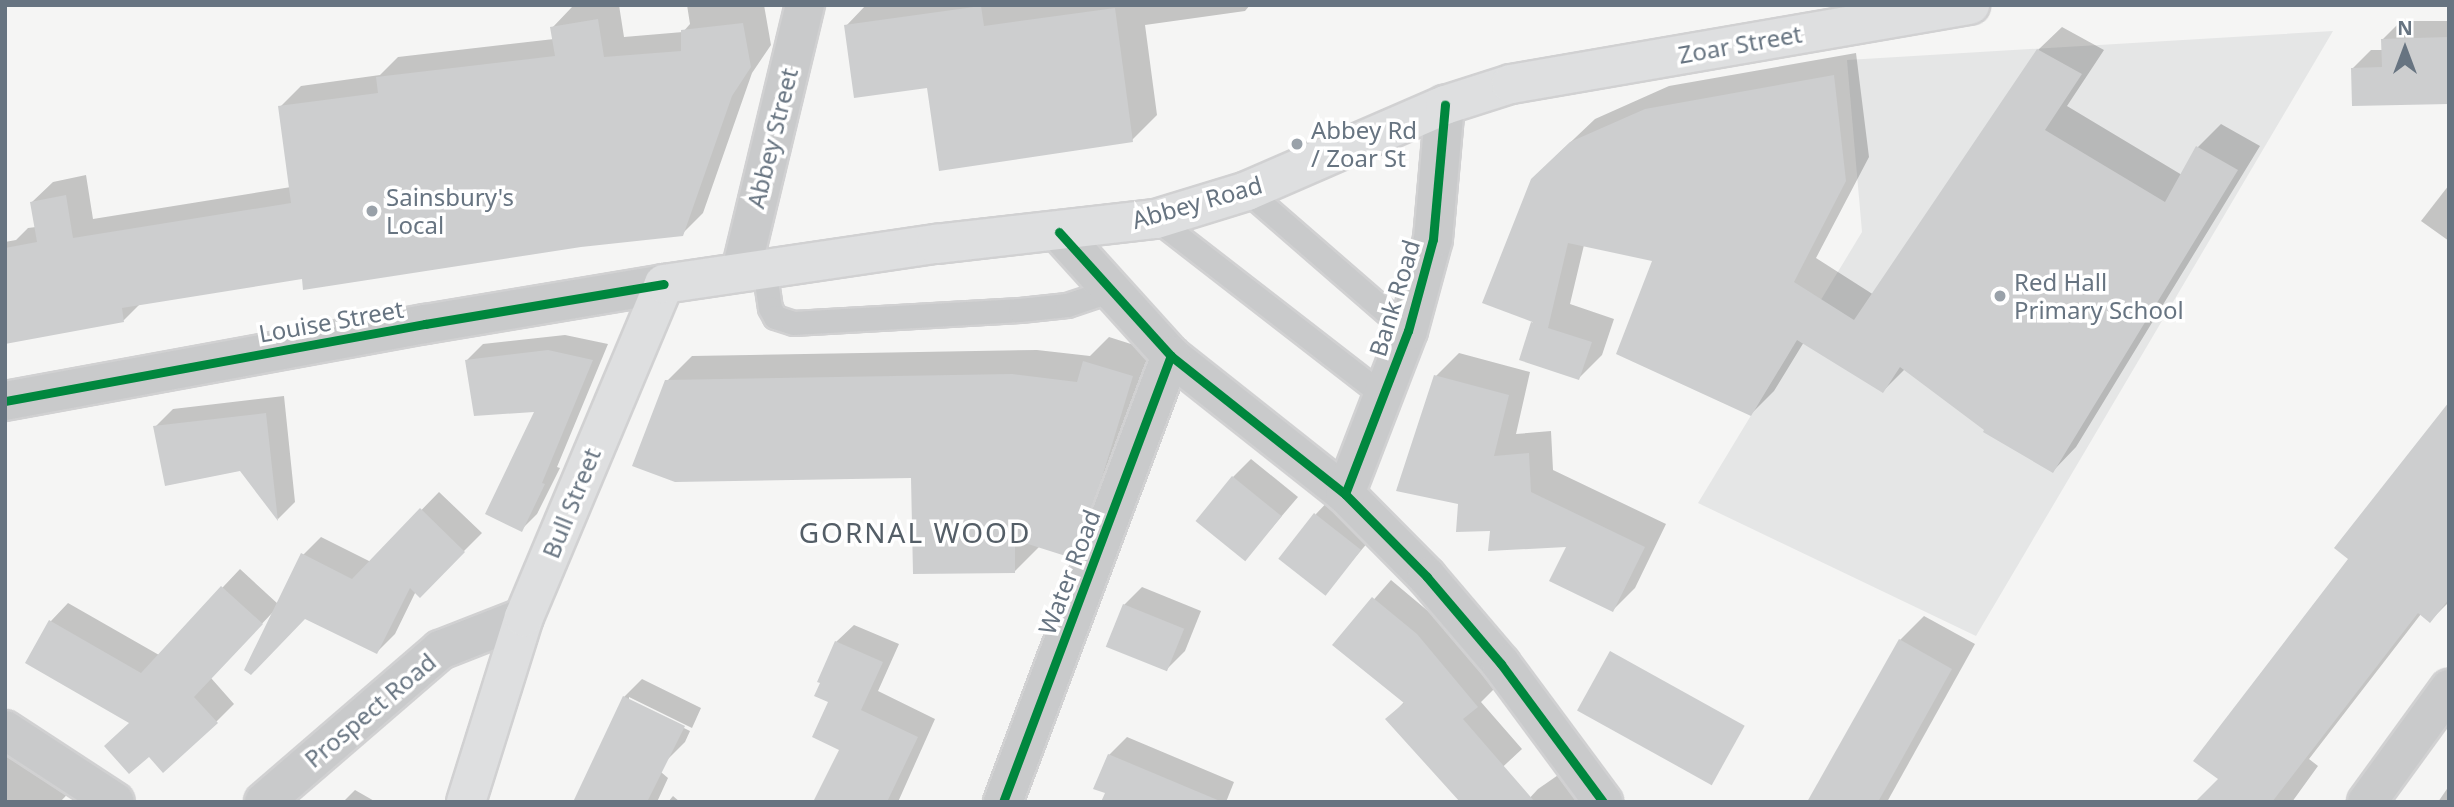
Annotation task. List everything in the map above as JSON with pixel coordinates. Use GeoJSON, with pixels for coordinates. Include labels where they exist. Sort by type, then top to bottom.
{"type":"FeatureCollection","features":[{"type":"Feature","properties":{"kind":"main road","name":"Zoar Street"},"geometry":{"type":"LineString","coordinates":[[1511,84],[1970,5]]}},
{"type":"Feature","properties":{"kind":"main road","name":"Abbey Road"},"geometry":{"type":"LineString","coordinates":[[753,269],[1156,219],[1247,191],[1445,105],[1511,84]]}},
{"type":"Feature","properties":{"kind":"main road"},"geometry":{"type":"LineString","coordinates":[[664,284],[753,269]]}},
{"type":"Feature","properties":{"kind":"main road","name":"Bull Street"},"geometry":{"type":"LineString","coordinates":[[466,802],[524,617],[664,284]]}},
{"type":"Feature","properties":{"kind":"street","name":"Abbey Street"},"geometry":{"type":"LineString","coordinates":[[753,269],[805,5]]}},
{"type":"Feature","properties":{"kind":"street","name":"Bank Road"},"geometry":{"type":"LineString","coordinates":[[1345,494],[1408,331],[1433,239],[1445,105]]}},
{"type":"Feature","properties":{"kind":"street"},"geometry":{"type":"LineString","coordinates":[[1059,232],[1171,356],[1345,494],[1426,577],[1501,664],[1603,802]]}},
{"type":"Feature","properties":{"kind":"street","name":"Louise Street"},"geometry":{"type":"LineString","coordinates":[[5,401],[425,324],[664,284]]}},
{"type":"Feature","properties":{"kind":"street","name":"Water Road"},"geometry":{"type":"LineString","coordinates":[[1003,802],[1171,356]]}},
{"type":"Feature","properties":{"kind":"street","name":"Prospect Road"},"geometry":{"type":"LineString","coordinates":[[264,802],[440,650],[524,617]]}},
{"type":"Feature","properties":{"kind":"street"},"geometry":{"type":"LineString","coordinates":[[2367,802],[2449,689]]}},
{"type":"Feature","properties":{"kind":"street"},"geometry":{"type":"LineString","coordinates":[[5,730],[114,802]]}},
{"type":"Feature","properties":{"kind":"lane"},"geometry":{"type":"LineString","coordinates":[[1247,191],[1408,331]]}},
{"type":"Feature","properties":{"kind":"lane"},"geometry":{"type":"LineString","coordinates":[[1156,219],[1382,394]]}},
{"type":"Feature","properties":{"kind":"lane"},"geometry":{"type":"LineString","coordinates":[[753,269],[775,317],[793,323],[1020,310],[1067,305],[1112,290]]}},
{"type":"Feature","properties":{"kind":"shaded area","name":"Red Hall Primary School"},"geometry":{"type":"Polygon","coordinates":[[[2333,31],[1976,636],[1698,503],[1862,232],[1847,60],[2333,31]]]}},
{"type":"Feature","properties":{"kind":"building"},"geometry":{"type":"Polygon","coordinates":[[[981,6],[984,26],[1115,8],[1133,142],[939,171],[927,88],[854,98],[844,25],[981,6]]]}},
{"type":"Feature","properties":{"kind":"building"},"geometry":{"type":"Polygon","coordinates":[[[598,19],[604,57],[681,51],[681,30],[743,23],[751,67],[732,96],[683,236],[581,247],[303,290],[302,279],[122,308],[124,322],[5,344],[5,248],[37,242],[30,202],[66,195],[73,238],[291,203],[278,106],[378,93],[376,77],[555,56],[550,27],[598,19]]]}},
{"type":"Feature","properties":{"kind":"building"},"geometry":{"type":"Polygon","coordinates":[[[2449,37],[2449,104],[2352,106],[2351,68],[2382,67],[2381,39],[2449,37]]]}},
{"type":"Feature","properties":{"kind":"building"},"geometry":{"type":"Polygon","coordinates":[[[2037,49],[2082,74],[2045,130],[2165,202],[2196,146],[2238,170],[2053,473],[1983,432],[1984,430],[1900,367],[1883,393],[1797,340],[1751,416],[1616,354],[1652,261],[1568,243],[1548,328],[1592,342],[1579,380],[1519,360],[1531,322],[1535,323],[1482,303],[1531,179],[1570,142],[1645,109],[1834,75],[1846,181],[1794,282],[1854,320],[2037,49]]]}},
{"type":"Feature","properties":{"kind":"building"},"geometry":{"type":"Polygon","coordinates":[[[548,350],[593,360],[542,483],[545,484],[522,532],[485,514],[534,412],[474,416],[465,360],[548,350]]]}},
{"type":"Feature","properties":{"kind":"building"},"geometry":{"type":"Polygon","coordinates":[[[1083,361],[1133,376],[1100,484],[1072,558],[1015,540],[1015,573],[913,574],[911,478],[675,482],[632,466],[665,380],[1012,374],[1077,382],[1083,361]]]}},
{"type":"Feature","properties":{"kind":"building"},"geometry":{"type":"Polygon","coordinates":[[[1434,375],[1509,395],[1494,456],[1529,453],[1531,492],[1645,547],[1613,612],[1549,581],[1566,547],[1488,551],[1490,531],[1456,532],[1458,504],[1396,491],[1434,375]]]}},
{"type":"Feature","properties":{"kind":"building"},"geometry":{"type":"Polygon","coordinates":[[[2449,402],[2449,599],[2430,623],[2418,613],[2272,802],[2195,802],[2218,779],[2193,761],[2348,559],[2334,548],[2449,402]]]}},
{"type":"Feature","properties":{"kind":"building"},"geometry":{"type":"Polygon","coordinates":[[[266,413],[278,521],[240,471],[165,486],[153,426],[266,413]]]}},
{"type":"Feature","properties":{"kind":"building"},"geometry":{"type":"Polygon","coordinates":[[[1232,476],[1282,516],[1245,561],[1195,521],[1232,476]]]}},
{"type":"Feature","properties":{"kind":"building"},"geometry":{"type":"Polygon","coordinates":[[[420,508],[465,552],[420,598],[410,588],[377,654],[305,619],[251,675],[244,670],[301,553],[352,579],[420,508]]]}},
{"type":"Feature","properties":{"kind":"building"},"geometry":{"type":"Polygon","coordinates":[[[1314,513],[1361,550],[1326,596],[1278,559],[1314,513]]]}},
{"type":"Feature","properties":{"kind":"building"},"geometry":{"type":"Polygon","coordinates":[[[221,586],[263,624],[194,697],[218,723],[163,773],[149,757],[129,774],[104,746],[129,723],[25,663],[49,620],[141,673],[221,586]]]}},
{"type":"Feature","properties":{"kind":"building"},"geometry":{"type":"Polygon","coordinates":[[[1372,597],[1417,634],[1478,707],[1463,719],[1535,802],[1460,802],[1385,719],[1404,703],[1332,645],[1372,597]]]}},
{"type":"Feature","properties":{"kind":"building"},"geometry":{"type":"Polygon","coordinates":[[[1123,604],[1184,629],[1167,671],[1106,647],[1123,604]]]}},
{"type":"Feature","properties":{"kind":"building"},"geometry":{"type":"Polygon","coordinates":[[[1899,639],[1952,669],[1878,802],[1807,802],[1899,639]]]}},
{"type":"Feature","properties":{"kind":"building"},"geometry":{"type":"Polygon","coordinates":[[[835,641],[883,662],[861,710],[918,737],[887,802],[813,802],[839,750],[812,737],[828,702],[814,696],[820,683],[817,682],[835,641]]]}},
{"type":"Feature","properties":{"kind":"building"},"geometry":{"type":"Polygon","coordinates":[[[1610,651],[1745,726],[1712,785],[1577,710],[1610,651]]]}},
{"type":"Feature","properties":{"kind":"building"},"geometry":{"type":"Polygon","coordinates":[[[623,696],[685,726],[647,802],[573,802],[623,696]]]}},
{"type":"Feature","properties":{"kind":"building"},"geometry":{"type":"Polygon","coordinates":[[[1108,754],[1220,802],[1101,802],[1105,793],[1093,789],[1108,754]]]}},
{"type":"Feature","properties":{"kind":"cycle path"},"geometry":{"type":"LineString","coordinates":[[1345,494],[1408,331],[1433,239],[1445,105]]}},
{"type":"Feature","properties":{"kind":"cycle path"},"geometry":{"type":"LineString","coordinates":[[1059,232],[1171,356],[1345,494],[1427,577],[1501,664],[1603,802]]}},
{"type":"Feature","properties":{"kind":"cycle path"},"geometry":{"type":"LineString","coordinates":[[5,401],[425,324],[664,284]]}},
{"type":"Feature","properties":{"kind":"cycle path"},"geometry":{"type":"LineString","coordinates":[[1003,802],[1171,356]]}},
{"type":"Feature","properties":{"kind":"place","name":"Abbey Rd / Zoar St"},"geometry":{"type":"Point","coordinates":[1297,144]}},
{"type":"Feature","properties":{"kind":"place","name":"Sainsbury's Local"},"geometry":{"type":"Point","coordinates":[372,211]}},
{"type":"Feature","properties":{"kind":"place","name":"Red Hall Primary School"},"geometry":{"type":"Point","coordinates":[2000,296]}},
{"type":"Feature","properties":{"kind":"district","name":"GORNAL WOOD"},"geometry":{"type":"Point","coordinates":[915,532]}}]}
